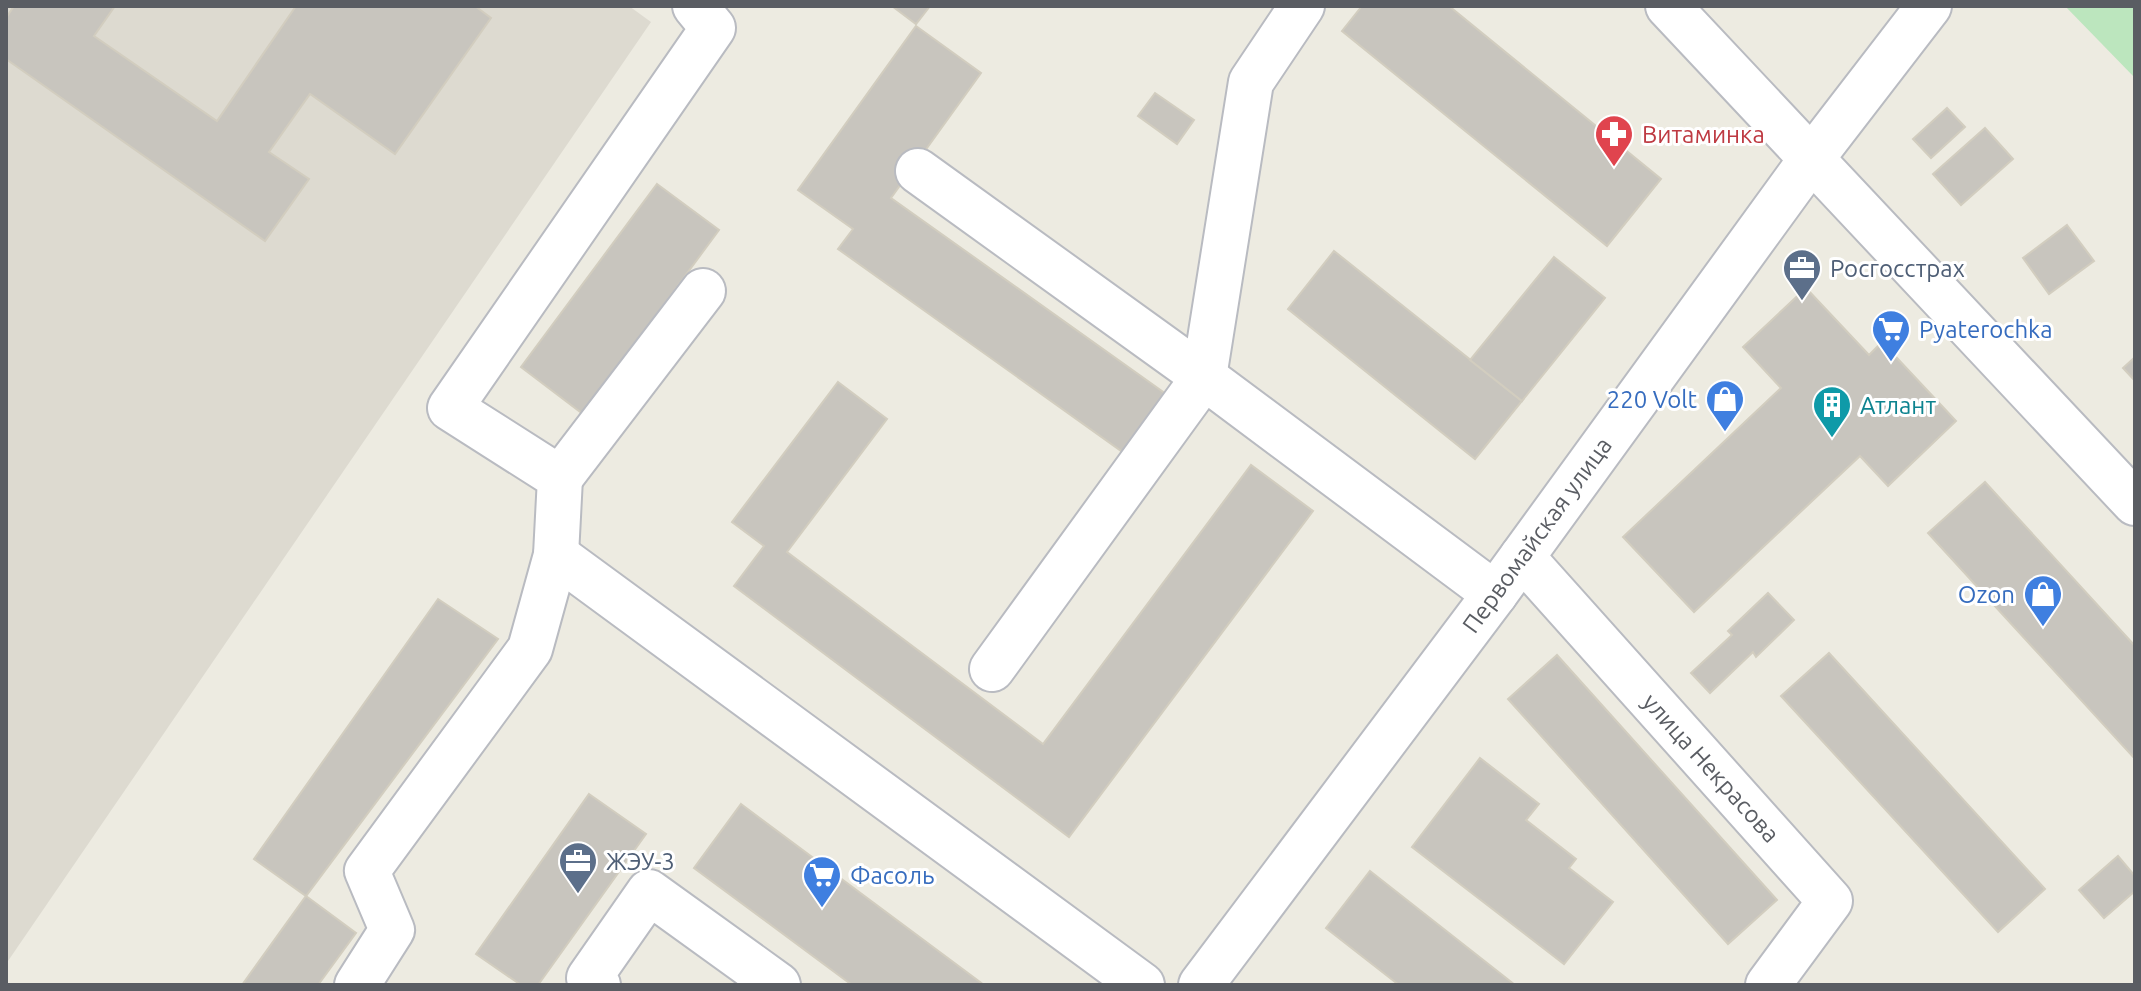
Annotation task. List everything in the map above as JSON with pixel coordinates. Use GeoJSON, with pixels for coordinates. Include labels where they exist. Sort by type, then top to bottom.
{"type":"FeatureCollection","features":[{"type":"Feature","properties":{"kind":"street"},"geometry":{"type":"LineString","coordinates":[[560,478],[450,408],[713,28],[695,6]]}},
{"type":"Feature","properties":{"kind":"street"},"geometry":{"type":"LineString","coordinates":[[992,669],[1204,377],[1251,82],[1302,6]]}},
{"type":"Feature","properties":{"kind":"street"},"geometry":{"type":"LineString","coordinates":[[1668,6],[2135,503]]}},
{"type":"Feature","properties":{"kind":"street","name":"Первомайская улица"},"geometry":{"type":"LineString","coordinates":[[1201,985],[1495,594],[1812,158],[1929,6]]}},
{"type":"Feature","properties":{"kind":"street"},"geometry":{"type":"LineString","coordinates":[[918,171],[1204,377],[1495,594]]}},
{"type":"Feature","properties":{"kind":"street"},"geometry":{"type":"LineString","coordinates":[[357,985],[392,930],[367,871],[530,649],[556,555],[560,478],[703,291]]}},
{"type":"Feature","properties":{"kind":"street"},"geometry":{"type":"LineString","coordinates":[[556,555],[1142,985]]}},
{"type":"Feature","properties":{"kind":"street","name":"улица Некрасова"},"geometry":{"type":"LineString","coordinates":[[1522,557],[1830,901],[1768,985]]}},
{"type":"Feature","properties":{"kind":"street"},"geometry":{"type":"LineString","coordinates":[[598,985],[589,978],[649,892],[778,985]]}},
{"type":"Feature","properties":{"kind":"shaded area"},"geometry":{"type":"Polygon","coordinates":[[[6,6],[629,6],[651,22],[8,961],[6,959],[6,6]]]}},
{"type":"Feature","properties":{"kind":"green space"},"geometry":{"type":"Polygon","coordinates":[[[2065,6],[2135,6],[2135,78],[2065,6]]]}},
{"type":"Feature","properties":{"kind":"building"},"geometry":{"type":"Polygon","coordinates":[[[14,6],[115,6],[94,36],[217,121],[296,6],[475,6],[491,18],[395,154],[310,94],[269,152],[309,179],[265,241],[6,59],[6,18],[14,6]]]}},
{"type":"Feature","properties":{"kind":"building"},"geometry":{"type":"Polygon","coordinates":[[[892,6],[930,6],[916,24],[892,6]]]}},
{"type":"Feature","properties":{"kind":"building"},"geometry":{"type":"Polygon","coordinates":[[[1362,6],[1449,6],[1661,179],[1607,246],[1342,31],[1362,6]]]}},
{"type":"Feature","properties":{"kind":"building"},"geometry":{"type":"Polygon","coordinates":[[[916,26],[981,73],[891,198],[1166,394],[1124,453],[838,249],[853,229],[798,190],[916,26]]]}},
{"type":"Feature","properties":{"kind":"building"},"geometry":{"type":"Polygon","coordinates":[[[1155,93],[1194,120],[1177,144],[1138,116],[1155,93]]]}},
{"type":"Feature","properties":{"kind":"building"},"geometry":{"type":"Polygon","coordinates":[[[1947,108],[1965,127],[1931,158],[1913,139],[1947,108]]]}},
{"type":"Feature","properties":{"kind":"building"},"geometry":{"type":"Polygon","coordinates":[[[1985,128],[2013,159],[1961,205],[1933,174],[1985,128]]]}},
{"type":"Feature","properties":{"kind":"building"},"geometry":{"type":"Polygon","coordinates":[[[657,184],[719,230],[583,414],[521,367],[657,184]]]}},
{"type":"Feature","properties":{"kind":"building"},"geometry":{"type":"Polygon","coordinates":[[[2067,225],[2094,261],[2049,294],[2023,258],[2067,225]]]}},
{"type":"Feature","properties":{"kind":"building"},"geometry":{"type":"Polygon","coordinates":[[[1334,251],[1522,401],[1475,459],[1288,309],[1334,251]]]}},
{"type":"Feature","properties":{"kind":"building"},"geometry":{"type":"Polygon","coordinates":[[[1554,257],[1605,298],[1522,401],[1470,360],[1554,257]]]}},
{"type":"Feature","properties":{"kind":"building","name":"Атлант"},"geometry":{"type":"Polygon","coordinates":[[[1806,288],[1869,355],[1882,342],[1956,421],[1888,486],[1860,456],[1694,612],[1623,537],[1781,388],[1743,347],[1806,288]]]}},
{"type":"Feature","properties":{"kind":"building"},"geometry":{"type":"Polygon","coordinates":[[[2135,357],[2135,381],[2123,368],[2135,357]]]}},
{"type":"Feature","properties":{"kind":"building"},"geometry":{"type":"Polygon","coordinates":[[[838,382],[887,419],[787,552],[1043,744],[1251,465],[1313,511],[1069,837],[734,586],[764,546],[732,522],[838,382]]]}},
{"type":"Feature","properties":{"kind":"building"},"geometry":{"type":"Polygon","coordinates":[[[1985,482],[2135,646],[2135,759],[1928,533],[1985,482]]]}},
{"type":"Feature","properties":{"kind":"building"},"geometry":{"type":"Polygon","coordinates":[[[1768,593],[1794,620],[1756,657],[1753,652],[1710,693],[1691,673],[1732,635],[1728,631],[1768,593]]]}},
{"type":"Feature","properties":{"kind":"building"},"geometry":{"type":"Polygon","coordinates":[[[438,599],[498,639],[306,896],[254,859],[438,599]]]}},
{"type":"Feature","properties":{"kind":"building"},"geometry":{"type":"Polygon","coordinates":[[[1829,653],[2045,889],[1998,932],[1781,696],[1829,653]]]}},
{"type":"Feature","properties":{"kind":"building"},"geometry":{"type":"Polygon","coordinates":[[[1557,655],[1777,900],[1728,944],[1508,699],[1557,655]]]}},
{"type":"Feature","properties":{"kind":"building"},"geometry":{"type":"Polygon","coordinates":[[[1480,758],[1539,804],[1526,820],[1576,859],[1569,868],[1613,902],[1564,964],[1412,847],[1480,758]]]}},
{"type":"Feature","properties":{"kind":"building"},"geometry":{"type":"Polygon","coordinates":[[[589,794],[646,834],[538,985],[521,985],[476,954],[589,794]]]}},
{"type":"Feature","properties":{"kind":"building"},"geometry":{"type":"Polygon","coordinates":[[[741,804],[984,985],[852,985],[694,868],[741,804]]]}},
{"type":"Feature","properties":{"kind":"building"},"geometry":{"type":"Polygon","coordinates":[[[2118,856],[2135,876],[2135,891],[2104,918],[2079,890],[2118,856]]]}},
{"type":"Feature","properties":{"kind":"building"},"geometry":{"type":"Polygon","coordinates":[[[1370,871],[1515,985],[1399,985],[1326,928],[1370,871]]]}},
{"type":"Feature","properties":{"kind":"building"},"geometry":{"type":"Polygon","coordinates":[[[306,896],[356,933],[318,985],[242,985],[306,896]]]}},
{"type":"Feature","properties":{"kind":"place","name":"Витаминка"},"geometry":{"type":"Point","coordinates":[1614,168]}},
{"type":"Feature","properties":{"kind":"place","name":"Росгосстрах"},"geometry":{"type":"Point","coordinates":[1802,302]}},
{"type":"Feature","properties":{"kind":"place","name":"Pyaterochka"},"geometry":{"type":"Point","coordinates":[1891,363]}},
{"type":"Feature","properties":{"kind":"place","name":"220 Volt"},"geometry":{"type":"Point","coordinates":[1725,433]}},
{"type":"Feature","properties":{"kind":"place","name":"Атлант"},"geometry":{"type":"Point","coordinates":[1832,439]}},
{"type":"Feature","properties":{"kind":"place","name":"Ozon"},"geometry":{"type":"Point","coordinates":[2043,628]}},
{"type":"Feature","properties":{"kind":"place","name":"ЖЭУ-3"},"geometry":{"type":"Point","coordinates":[578,895]}},
{"type":"Feature","properties":{"kind":"place","name":"Фасоль"},"geometry":{"type":"Point","coordinates":[822,909]}}]}
